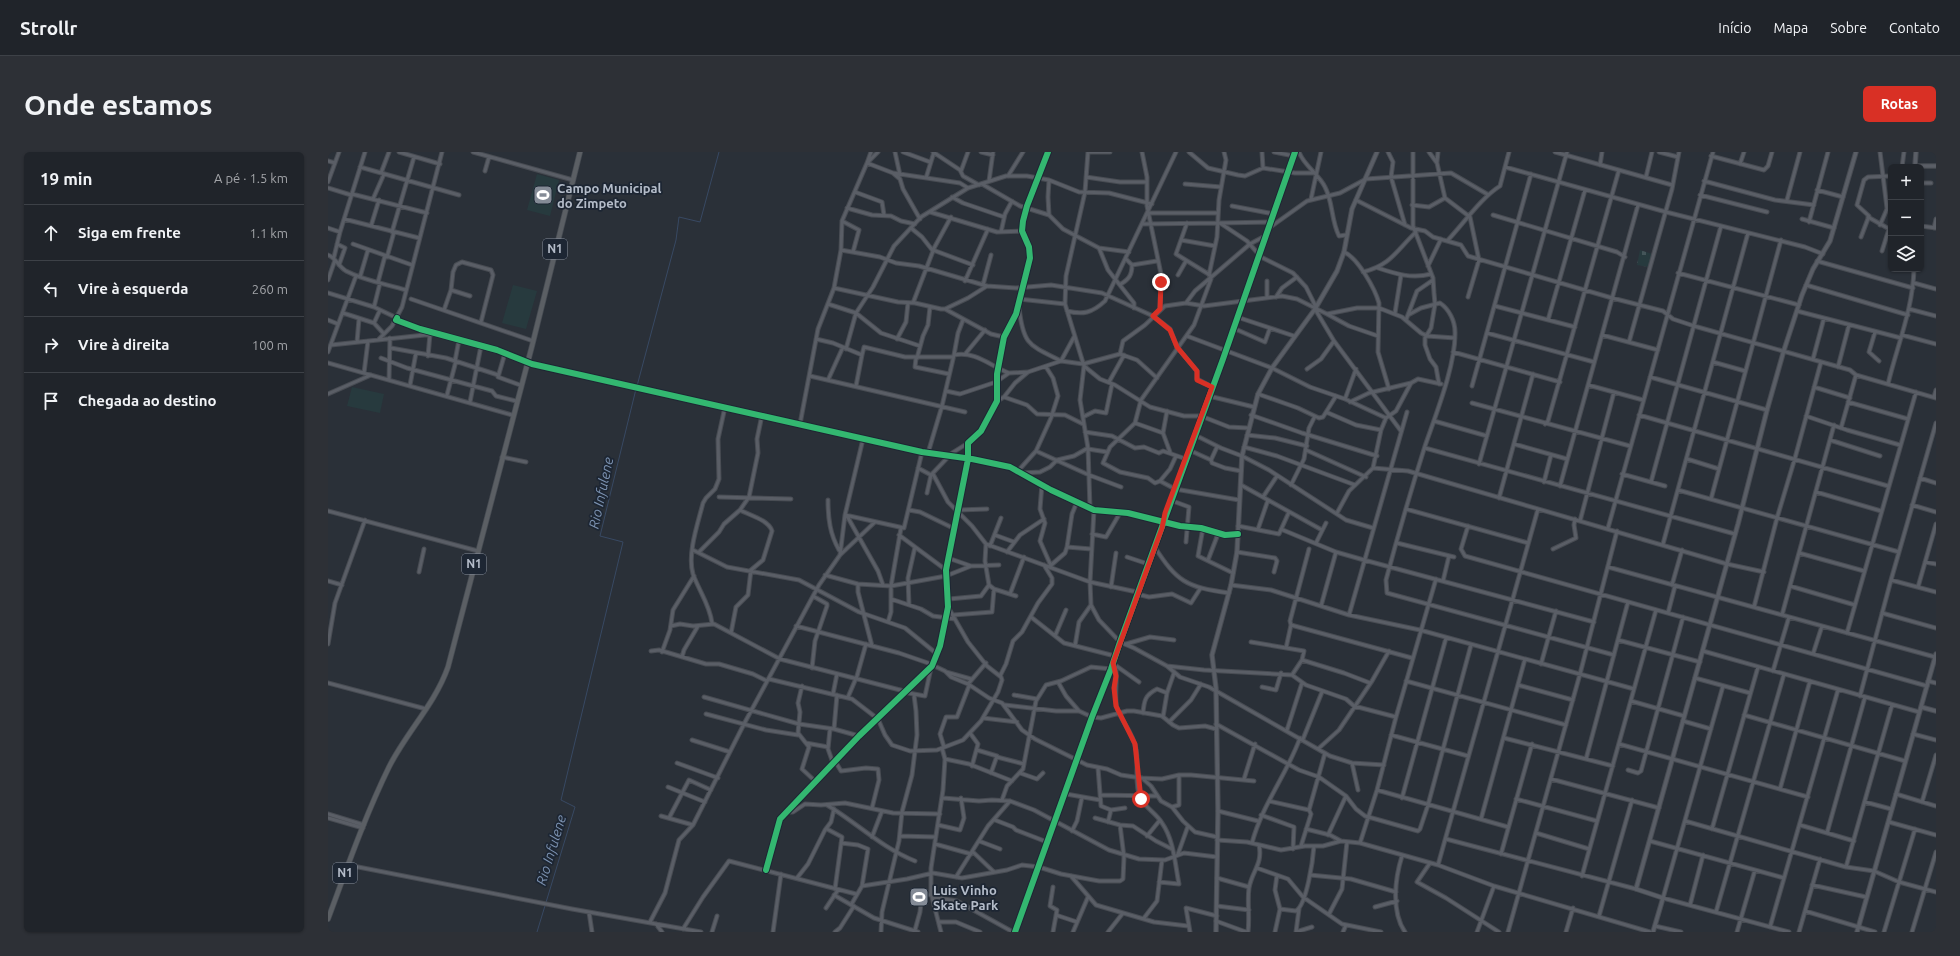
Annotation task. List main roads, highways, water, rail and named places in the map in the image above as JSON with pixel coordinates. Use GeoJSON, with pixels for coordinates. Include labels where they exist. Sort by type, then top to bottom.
{"type":"FeatureCollection","features":[{"type":"Feature","properties":{"kind":"highway","name":"N1"},"geometry":{"type":"LineString","coordinates":[[328,919],[364,826],[392,763],[426,709],[448,667],[512,415],[533,341],[580,152]]}},
{"type":"Feature","properties":{"kind":"waterway","name":"Rio Infulene"},"geometry":{"type":"LineString","coordinates":[[637,386],[676,240],[679,217],[700,222],[719,152]]}},
{"type":"Feature","properties":{"kind":"waterway","name":"Rio Infulene"},"geometry":{"type":"LineString","coordinates":[[537,932],[575,807],[561,800],[623,542],[600,536],[636,389]]}},
{"type":"Feature","properties":{"kind":"place","name":"Campo Municipal do Zimpeto"},"geometry":{"type":"Point","coordinates":[543,195]}},
{"type":"Feature","properties":{"kind":"place","name":"Luis Vinho Skate Park"},"geometry":{"type":"Point","coordinates":[919,897]}}]}
